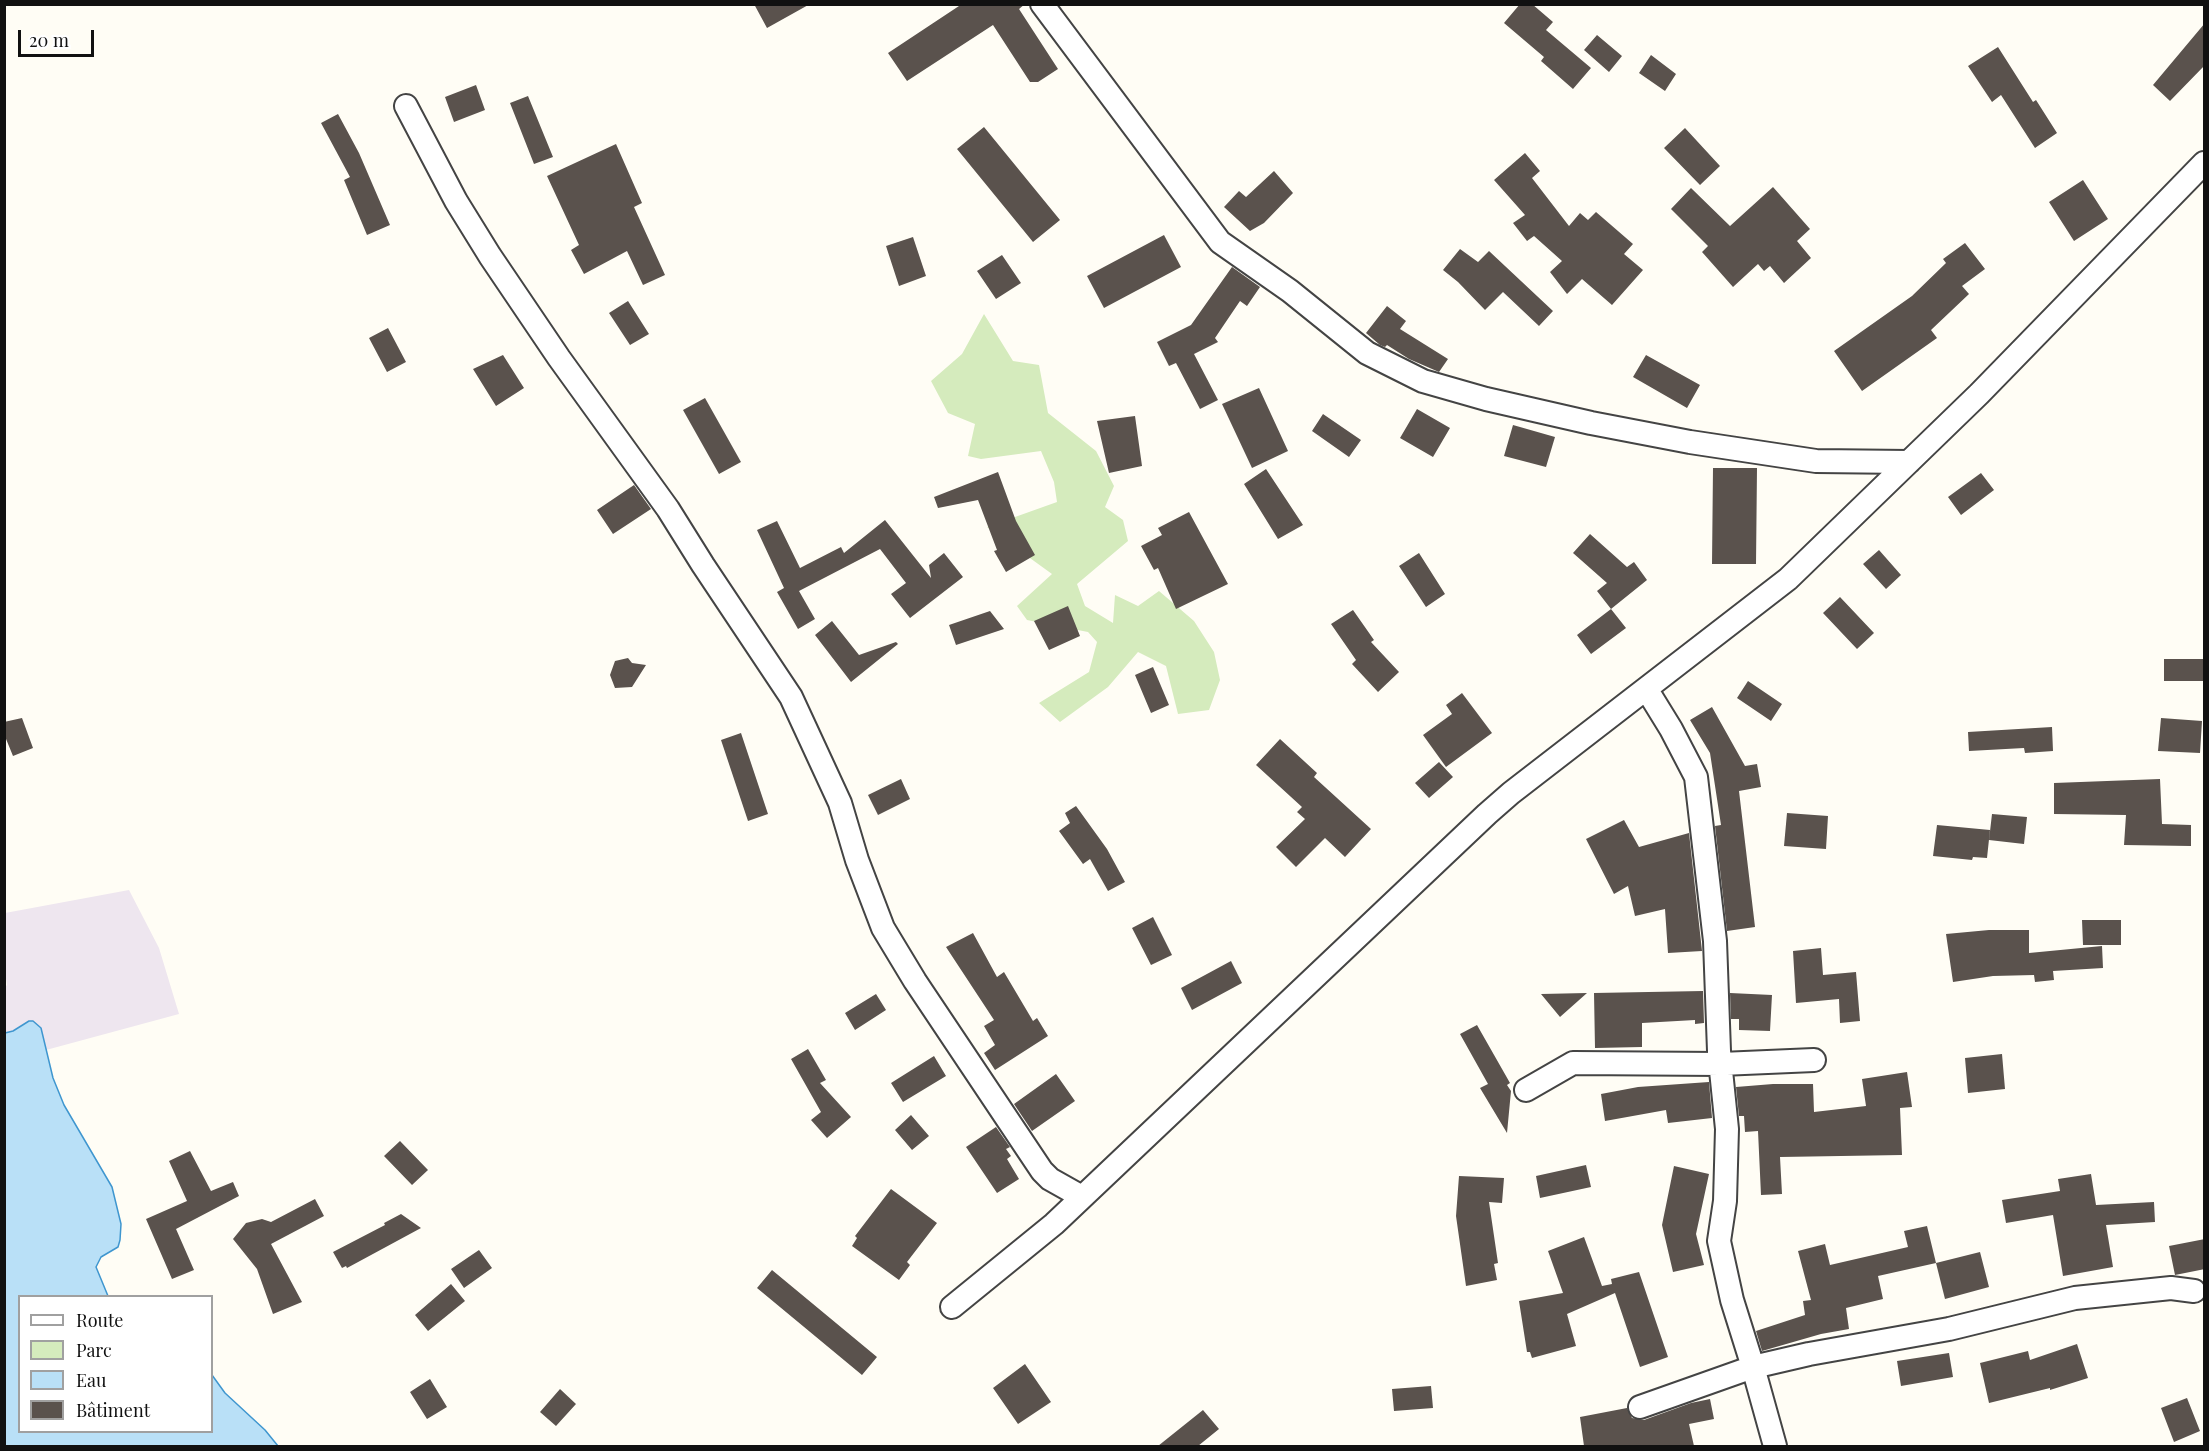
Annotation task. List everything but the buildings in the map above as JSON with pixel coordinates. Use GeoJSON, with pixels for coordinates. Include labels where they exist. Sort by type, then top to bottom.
{"type":"FeatureCollection","features":[{"type":"Feature","properties":{"kind":"street"},"geometry":{"type":"LineString","coordinates":[[1042,4],[1220,242],[1290,291],[1367,353],[1423,381],[1486,399],[1591,423],[1690,442],[1816,460],[1909,462]]}},
{"type":"Feature","properties":{"kind":"street"},"geometry":{"type":"LineString","coordinates":[[406,105],[456,201],[490,256],[559,358],[668,509],[791,698],[840,803],[857,860],[883,928],[915,981],[1042,1171],[1050,1179],[1082,1197]]}},
{"type":"Feature","properties":{"kind":"street"},"geometry":{"type":"LineString","coordinates":[[952,1307],[1018,1254],[1082,1197],[1511,793],[1788,579],[1979,394],[2205,163]]}},
{"type":"Feature","properties":{"kind":"street"},"geometry":{"type":"LineString","coordinates":[[1647,690],[1696,777],[1715,941],[1720,1064],[1727,1129],[1726,1191],[1719,1241],[1732,1300],[1754,1367],[1775,1446]]}},
{"type":"Feature","properties":{"kind":"street"},"geometry":{"type":"LineString","coordinates":[[1527,1090],[1573,1063],[1720,1064],[1814,1060]]}},
{"type":"Feature","properties":{"kind":"street"},"geometry":{"type":"LineString","coordinates":[[1640,1407],[1754,1367],[1809,1354],[1949,1329],[2075,1298],[2171,1288],[2194,1291]]}},
{"type":"Feature","properties":{"kind":"shaded area"},"geometry":{"type":"Polygon","coordinates":[[[129,890],[159,948],[179,1014],[46,1050],[41,1028],[29,1021],[5,1033],[4,988],[7,985],[4,965],[5,913],[129,890]]]}},
{"type":"Feature","properties":{"kind":"green space"},"geometry":{"type":"Polygon","coordinates":[[[984,314],[1013,361],[1039,365],[1048,413],[1096,451],[1114,486],[1105,507],[1123,520],[1128,541],[1077,584],[1085,606],[1113,623],[1115,595],[1138,606],[1159,591],[1194,621],[1214,652],[1220,680],[1209,710],[1178,714],[1166,666],[1138,652],[1108,687],[1060,722],[1039,703],[1089,672],[1097,642],[1088,632],[1027,620],[1017,606],[1052,574],[987,527],[1057,502],[1054,482],[1041,451],[981,459],[968,456],[975,424],[948,413],[931,381],[962,354],[984,314]]]}},
{"type":"Feature","properties":{"kind":"water"},"geometry":{"type":"Polygon","coordinates":[[[29,1021],[33,1021],[41,1028],[53,1078],[64,1105],[112,1187],[121,1224],[118,1247],[101,1257],[96,1267],[108,1295],[18,1295],[18,1433],[213,1433],[213,1376],[225,1393],[265,1430],[278,1446],[5,1446],[5,1033],[29,1021]]]}}]}
